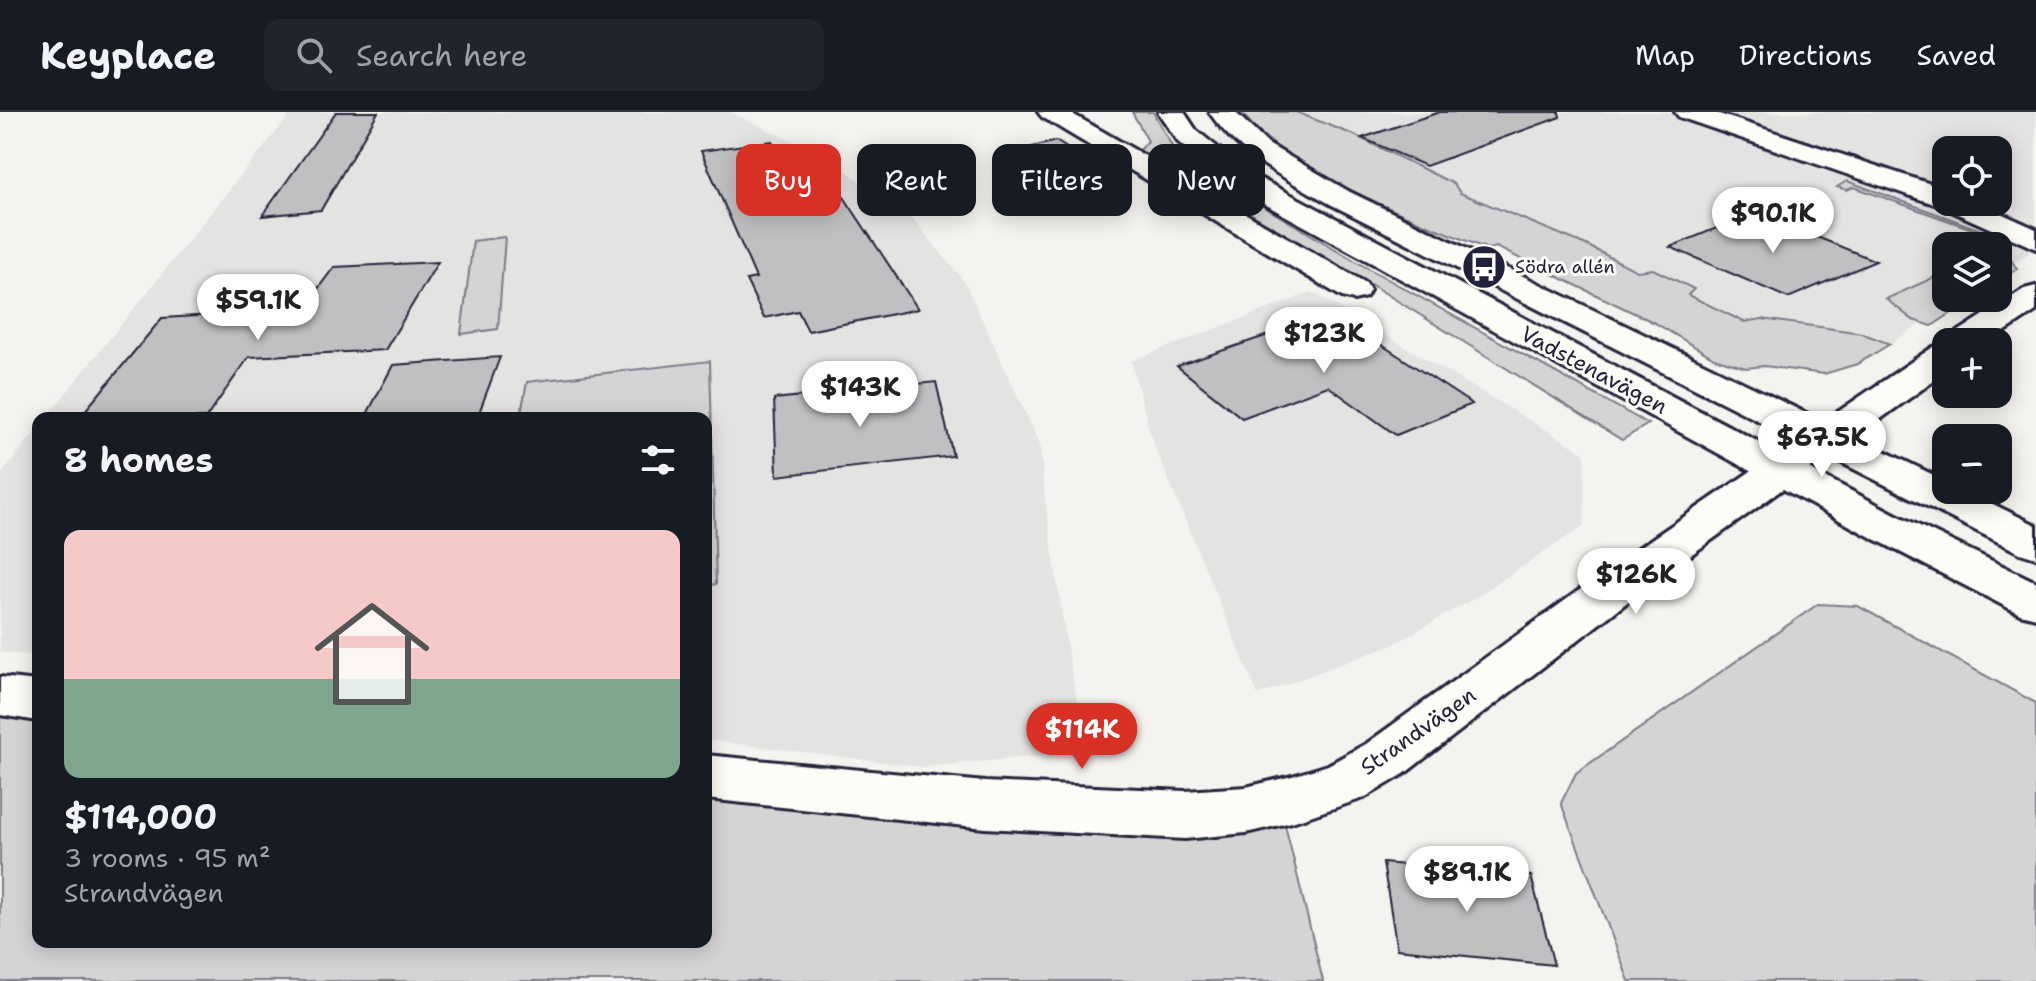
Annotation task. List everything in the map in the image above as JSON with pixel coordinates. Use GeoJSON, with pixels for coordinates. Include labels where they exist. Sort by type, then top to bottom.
{"type":"FeatureCollection","features":[{"type":"Feature","properties":{"kind":"street"},"geometry":{"type":"LineString","coordinates":[[1051,112],[1354,290]]}},
{"type":"Feature","properties":{"kind":"street","name":"Vadstenavägen"},"geometry":{"type":"LineString","coordinates":[[1171,112],[1187,136],[1238,178],[1779,470],[2036,602]]}},
{"type":"Feature","properties":{"kind":"street","name":"Vadstenavägen"},"geometry":{"type":"LineString","coordinates":[[1222,112],[1252,144],[1340,198],[1826,436],[2036,543]]}},
{"type":"Feature","properties":{"kind":"street"},"geometry":{"type":"LineString","coordinates":[[1697,113],[1932,194]]}},
{"type":"Feature","properties":{"kind":"street"},"geometry":{"type":"LineString","coordinates":[[1983,216],[2036,240]]}},
{"type":"Feature","properties":{"kind":"street"},"geometry":{"type":"LineString","coordinates":[[1987,328],[2036,296]]}},
{"type":"Feature","properties":{"kind":"street"},"geometry":{"type":"LineString","coordinates":[[1779,470],[1932,364]]}},
{"type":"Feature","properties":{"kind":"street","name":"Strandvägen"},"geometry":{"type":"LineString","coordinates":[[712,778],[985,805],[1185,815],[1246,810],[1292,799],[1345,782],[1385,759],[1556,630],[1779,470]]}},
{"type":"Feature","properties":{"kind":"street"},"geometry":{"type":"LineString","coordinates":[[0,696],[32,700]]}},
{"type":"Feature","properties":{"kind":"shaded area"},"geometry":{"type":"Polygon","coordinates":[[[292,112],[730,112],[798,144],[736,144],[736,216],[841,216],[841,167],[857,179],[857,216],[909,216],[964,281],[1040,444],[1045,500],[1068,654],[1087,752],[923,767],[712,741],[712,412],[51,412],[292,112]]]}},
{"type":"Feature","properties":{"kind":"shaded area"},"geometry":{"type":"Polygon","coordinates":[[[1132,112],[1153,112],[1171,144],[1148,144],[1148,156],[1139,151],[1148,141],[1132,112]]]}},
{"type":"Feature","properties":{"kind":"shaded area"},"geometry":{"type":"Polygon","coordinates":[[[1242,112],[1296,112],[1354,135],[1454,184],[1460,193],[1584,244],[1637,271],[1653,269],[1694,289],[1688,295],[1744,322],[1762,319],[1861,333],[1890,344],[1857,364],[1824,374],[1764,366],[1746,368],[1714,358],[1655,323],[1496,247],[1488,249],[1355,192],[1287,153],[1260,133],[1242,112]]]}},
{"type":"Feature","properties":{"kind":"shaded area"},"geometry":{"type":"Polygon","coordinates":[[[1296,112],[2036,112],[2036,248],[2012,264],[2012,232],[1932,232],[1932,312],[1939,312],[1890,344],[1861,333],[1762,319],[1744,322],[1688,294],[1693,289],[1653,269],[1637,271],[1584,244],[1460,193],[1454,184],[1354,135],[1296,112]]]}},
{"type":"Feature","properties":{"kind":"shaded area"},"geometry":{"type":"Polygon","coordinates":[[[1847,181],[1932,212],[1932,215],[1854,187],[1847,190],[1837,187],[1847,181]]]}},
{"type":"Feature","properties":{"kind":"shaded area"},"geometry":{"type":"Polygon","coordinates":[[[1265,207],[1648,424],[1622,440],[1354,274],[1253,216],[1265,216],[1265,207]]]}},
{"type":"Feature","properties":{"kind":"shaded area"},"geometry":{"type":"Polygon","coordinates":[[[1935,216],[1987,232],[1980,232],[1935,216]]]}},
{"type":"Feature","properties":{"kind":"shaded area"},"geometry":{"type":"Polygon","coordinates":[[[505,237],[498,329],[461,334],[473,241],[505,237]]]}},
{"type":"Feature","properties":{"kind":"shaded area"},"geometry":{"type":"Polygon","coordinates":[[[1932,278],[1932,312],[1953,312],[1932,326],[1913,320],[1886,299],[1932,278]]]}},
{"type":"Feature","properties":{"kind":"shaded area"},"geometry":{"type":"Polygon","coordinates":[[[1312,292],[1585,453],[1584,526],[1473,599],[1394,644],[1258,695],[1152,440],[1131,361],[1312,292]]]}},
{"type":"Feature","properties":{"kind":"shaded area"},"geometry":{"type":"Polygon","coordinates":[[[710,361],[711,412],[521,412],[527,382],[710,361]]]}},
{"type":"Feature","properties":{"kind":"shaded area"},"geometry":{"type":"Polygon","coordinates":[[[712,435],[716,584],[712,585],[712,435]]]}},
{"type":"Feature","properties":{"kind":"shaded area"},"geometry":{"type":"Polygon","coordinates":[[[32,436],[32,655],[0,652],[0,476],[32,436]]]}},
{"type":"Feature","properties":{"kind":"shaded area"},"geometry":{"type":"Polygon","coordinates":[[[1818,604],[1858,606],[2036,703],[2036,981],[1629,981],[1561,803],[1576,773],[1818,604]]]}},
{"type":"Feature","properties":{"kind":"shaded area"},"geometry":{"type":"Polygon","coordinates":[[[0,699],[32,703],[32,948],[712,948],[712,786],[1278,796],[1323,981],[0,981],[0,699]]]}},
{"type":"Feature","properties":{"kind":"building"},"geometry":{"type":"Polygon","coordinates":[[[336,112],[378,112],[321,210],[262,216],[336,112]]]}},
{"type":"Feature","properties":{"kind":"building"},"geometry":{"type":"Polygon","coordinates":[[[1440,112],[1559,112],[1560,117],[1426,166],[1362,138],[1440,112]]]}},
{"type":"Feature","properties":{"kind":"building"},"geometry":{"type":"Polygon","coordinates":[[[736,146],[736,216],[841,216],[841,198],[844,197],[918,309],[808,331],[798,311],[764,318],[746,280],[756,278],[701,151],[736,146]]]}},
{"type":"Feature","properties":{"kind":"building"},"geometry":{"type":"Polygon","coordinates":[[[1756,212],[1876,261],[1788,298],[1670,247],[1756,212]]]}},
{"type":"Feature","properties":{"kind":"building"},"geometry":{"type":"Polygon","coordinates":[[[438,262],[385,350],[249,357],[210,412],[84,412],[162,318],[302,310],[334,267],[438,262]]]}},
{"type":"Feature","properties":{"kind":"building"},"geometry":{"type":"Polygon","coordinates":[[[1333,313],[1472,404],[1396,435],[1328,386],[1242,418],[1177,366],[1333,313]]]}},
{"type":"Feature","properties":{"kind":"building"},"geometry":{"type":"Polygon","coordinates":[[[500,357],[479,412],[368,412],[393,365],[500,357]]]}},
{"type":"Feature","properties":{"kind":"building"},"geometry":{"type":"Polygon","coordinates":[[[936,382],[953,456],[777,476],[774,399],[936,382]]]}},
{"type":"Feature","properties":{"kind":"building"},"geometry":{"type":"Polygon","coordinates":[[[1383,863],[1531,876],[1554,965],[1397,949],[1383,863]]]}},
{"type":"Feature","properties":{"kind":"place","name":"Södra allén"},"geometry":{"type":"Point","coordinates":[1484,267]}}]}
